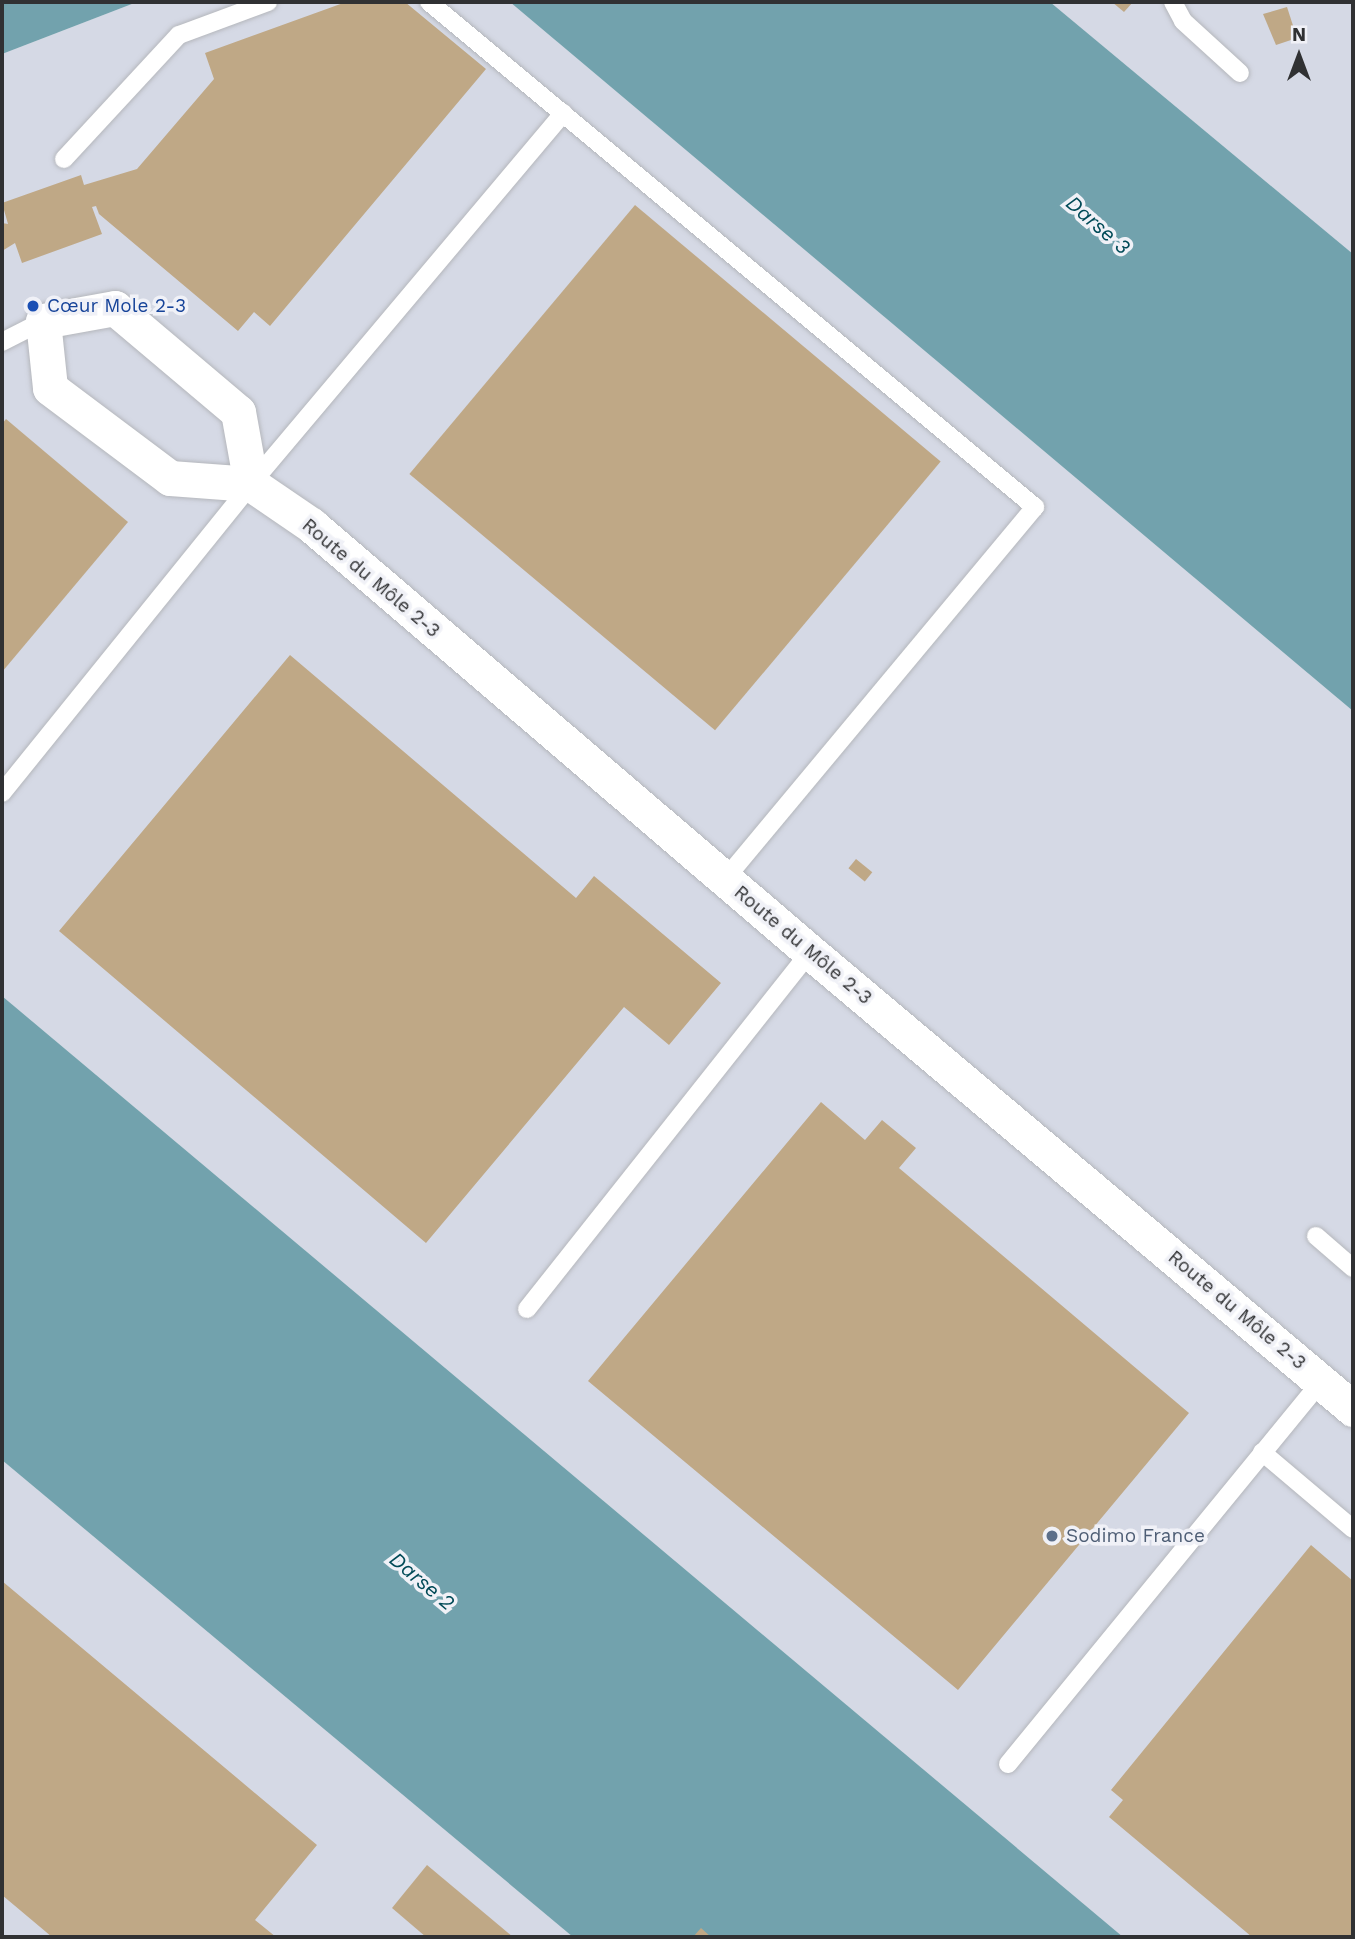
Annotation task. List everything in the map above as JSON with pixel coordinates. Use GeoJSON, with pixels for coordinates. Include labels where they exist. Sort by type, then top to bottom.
{"type":"FeatureCollection","features":[{"type":"Feature","properties":{"kind":"street"},"geometry":{"type":"LineString","coordinates":[[115,308],[238,412],[251,484],[170,478],[50,388],[43,321],[115,308]]}},
{"type":"Feature","properties":{"kind":"street","name":"Route du Môle 2-3"},"geometry":{"type":"LineString","coordinates":[[251,484],[311,525],[810,952],[1353,1409]]}},
{"type":"Feature","properties":{"kind":"lane"},"geometry":{"type":"LineString","coordinates":[[64,159],[179,35],[268,2]]}},
{"type":"Feature","properties":{"kind":"lane"},"geometry":{"type":"LineString","coordinates":[[429,2],[1035,507],[725,879]]}},
{"type":"Feature","properties":{"kind":"lane"},"geometry":{"type":"LineString","coordinates":[[1173,2],[1183,21],[1240,73]]}},
{"type":"Feature","properties":{"kind":"lane"},"geometry":{"type":"LineString","coordinates":[[2,793],[251,484],[563,113]]}},
{"type":"Feature","properties":{"kind":"lane"},"geometry":{"type":"LineString","coordinates":[[2,342],[43,321]]}},
{"type":"Feature","properties":{"kind":"lane"},"geometry":{"type":"LineString","coordinates":[[527,1309],[810,952]]}},
{"type":"Feature","properties":{"kind":"lane"},"geometry":{"type":"LineString","coordinates":[[1316,1236],[1353,1268]]}},
{"type":"Feature","properties":{"kind":"lane"},"geometry":{"type":"LineString","coordinates":[[1008,1764],[1321,1381]]}},
{"type":"Feature","properties":{"kind":"lane"},"geometry":{"type":"LineString","coordinates":[[1262,1452],[1353,1529]]}},
{"type":"Feature","properties":{"kind":"shaded area"},"geometry":{"type":"Polygon","coordinates":[[[137,2],[510,2],[1353,711],[1353,1937],[1123,1937],[2,996],[2,54],[137,2]]]}},
{"type":"Feature","properties":{"kind":"shaded area"},"geometry":{"type":"Polygon","coordinates":[[[1050,2],[1353,2],[1353,254],[1050,2]]]}},
{"type":"Feature","properties":{"kind":"shaded area"},"geometry":{"type":"Polygon","coordinates":[[[2,1460],[573,1937],[2,1937],[2,1460]]]}},
{"type":"Feature","properties":{"kind":"water"},"geometry":{"type":"Polygon","coordinates":[[[2,2],[137,2],[2,54],[2,2]]]}},
{"type":"Feature","properties":{"kind":"water","name":"Darse 3"},"geometry":{"type":"Polygon","coordinates":[[[510,2],[1050,2],[1353,254],[1353,711],[510,2]]]}},
{"type":"Feature","properties":{"kind":"water","name":"Darse 2"},"geometry":{"type":"Polygon","coordinates":[[[2,996],[1123,1937],[573,1937],[2,1460],[2,996]]]}},
{"type":"Feature","properties":{"kind":"building"},"geometry":{"type":"Polygon","coordinates":[[[346,2],[405,2],[486,69],[270,326],[254,312],[238,331],[99,214],[96,206],[92,207],[102,234],[22,263],[15,243],[2,251],[2,223],[8,224],[2,203],[81,175],[84,185],[137,169],[214,79],[205,53],[346,2]]]}},
{"type":"Feature","properties":{"kind":"building"},"geometry":{"type":"Polygon","coordinates":[[[1112,2],[1133,2],[1124,12],[1112,2]]]}},
{"type":"Feature","properties":{"kind":"building"},"geometry":{"type":"Polygon","coordinates":[[[1287,7],[1297,38],[1276,45],[1263,14],[1287,7]]]}},
{"type":"Feature","properties":{"kind":"building"},"geometry":{"type":"Polygon","coordinates":[[[635,205],[941,461],[715,730],[409,474],[635,205]]]}},
{"type":"Feature","properties":{"kind":"building"},"geometry":{"type":"Polygon","coordinates":[[[6,419],[128,522],[2,672],[2,424],[6,419]]]}},
{"type":"Feature","properties":{"kind":"building"},"geometry":{"type":"Polygon","coordinates":[[[290,655],[576,898],[594,876],[721,983],[669,1045],[624,1007],[426,1243],[59,931],[290,655]]]}},
{"type":"Feature","properties":{"kind":"building"},"geometry":{"type":"Polygon","coordinates":[[[856,859],[872,872],[865,882],[848,868],[856,859]]]}},
{"type":"Feature","properties":{"kind":"building"},"geometry":{"type":"Polygon","coordinates":[[[821,1102],[865,1140],[882,1120],[916,1148],[899,1168],[1189,1413],[958,1690],[588,1381],[821,1102]]]}},
{"type":"Feature","properties":{"kind":"building"},"geometry":{"type":"Polygon","coordinates":[[[1311,1545],[1353,1581],[1353,1937],[1252,1937],[1109,1817],[1123,1800],[1111,1790],[1311,1545]]]}},
{"type":"Feature","properties":{"kind":"building"},"geometry":{"type":"Polygon","coordinates":[[[2,1581],[317,1845],[255,1920],[276,1937],[52,1937],[2,1895],[2,1581]]]}},
{"type":"Feature","properties":{"kind":"building"},"geometry":{"type":"Polygon","coordinates":[[[427,1865],[513,1937],[426,1937],[392,1908],[427,1865]]]}},
{"type":"Feature","properties":{"kind":"building"},"geometry":{"type":"Polygon","coordinates":[[[701,1928],[711,1937],[693,1937],[701,1928]]]}},
{"type":"Feature","properties":{"kind":"place","name":"Cœur Mole 2-3"},"geometry":{"type":"Point","coordinates":[33,306]}},
{"type":"Feature","properties":{"kind":"place","name":"Sodimo France"},"geometry":{"type":"Point","coordinates":[1052,1536]}}]}
